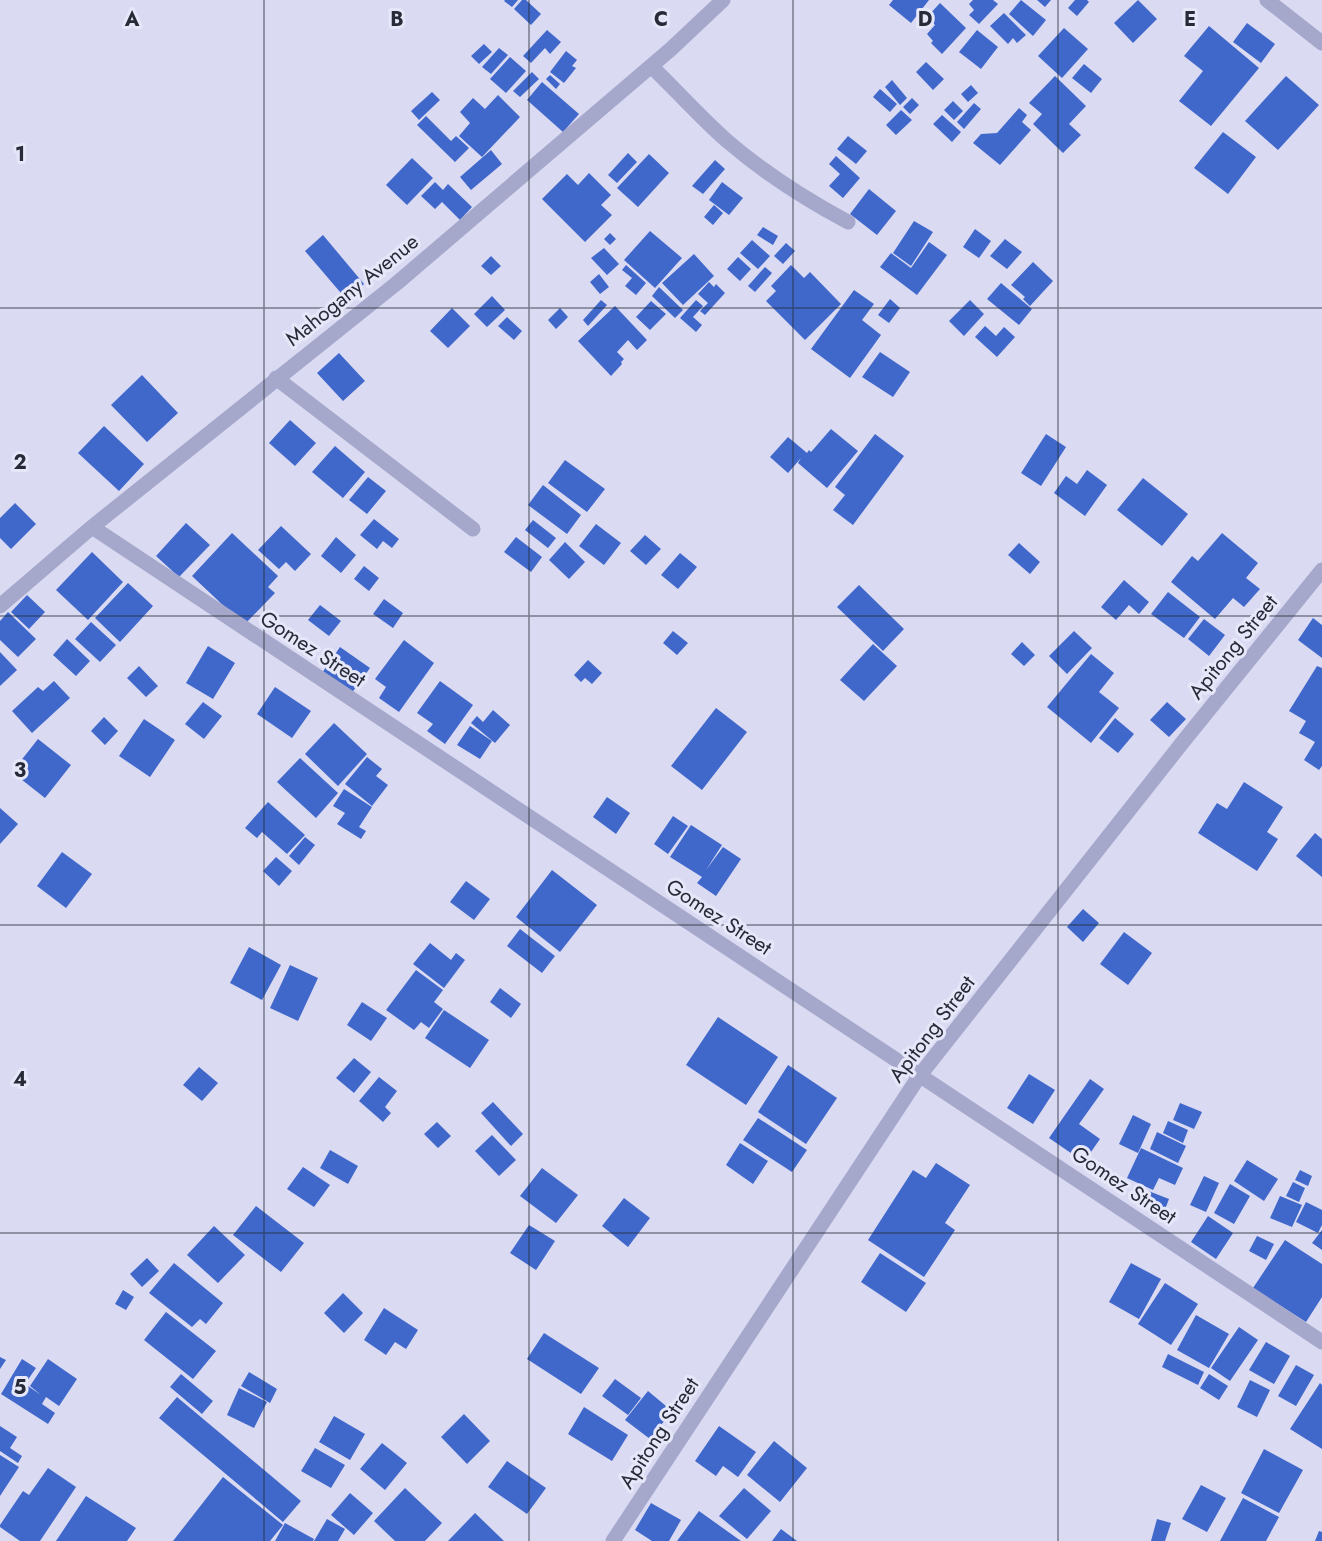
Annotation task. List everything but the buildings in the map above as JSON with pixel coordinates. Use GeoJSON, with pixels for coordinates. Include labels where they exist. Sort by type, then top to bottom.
{"type":"FeatureCollection","features":[{"type":"Feature","properties":{"kind":"street","name":"Mahogany Avenue"},"geometry":{"type":"LineString","coordinates":[[0,606],[92,527],[397,283],[651,66],[723,0]]}},
{"type":"Feature","properties":{"kind":"street"},"geometry":{"type":"LineString","coordinates":[[1267,0],[1322,43]]}},
{"type":"Feature","properties":{"kind":"street"},"geometry":{"type":"LineString","coordinates":[[651,66],[727,141],[814,204],[848,222]]}},
{"type":"Feature","properties":{"kind":"street"},"geometry":{"type":"LineString","coordinates":[[276,378],[473,529]]}},
{"type":"Feature","properties":{"kind":"street","name":"Gomez Street"},"geometry":{"type":"LineString","coordinates":[[92,527],[1322,1342]]}},
{"type":"Feature","properties":{"kind":"street","name":"Apitong Street"},"geometry":{"type":"LineString","coordinates":[[614,1541],[920,1076],[1178,747],[1322,570]]}}]}
